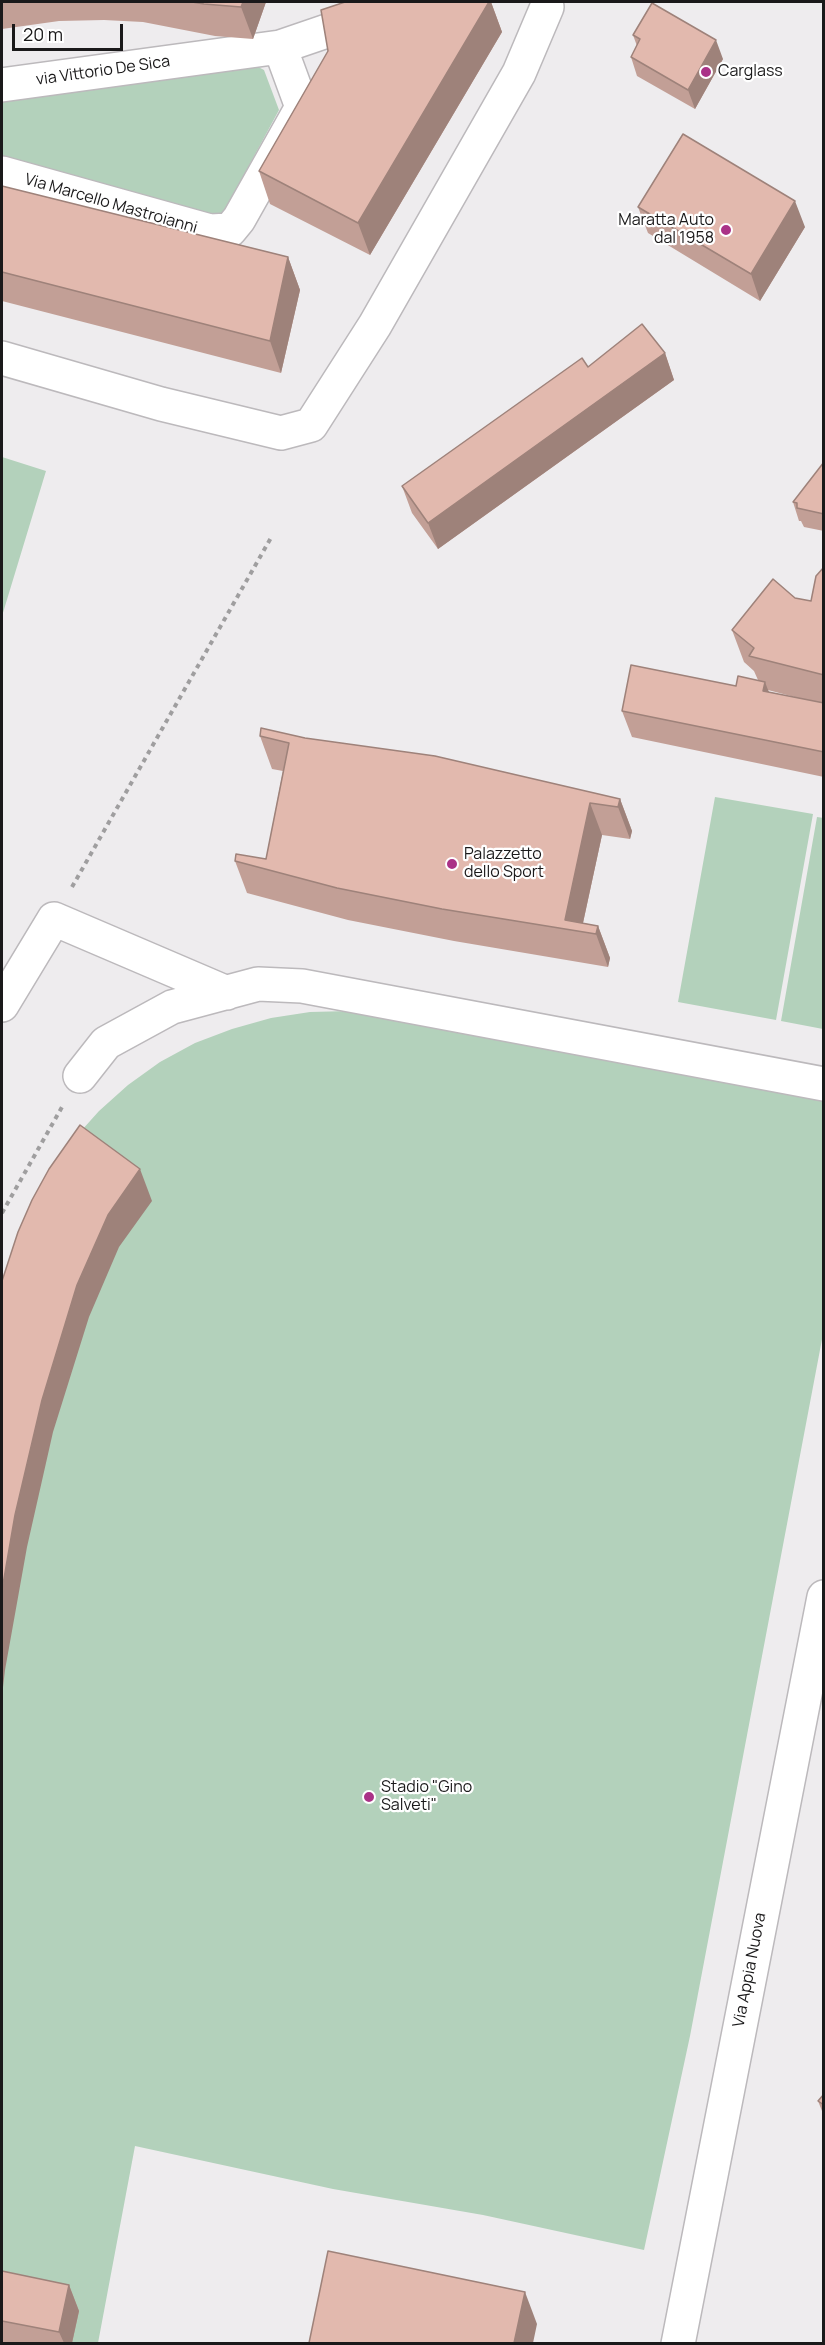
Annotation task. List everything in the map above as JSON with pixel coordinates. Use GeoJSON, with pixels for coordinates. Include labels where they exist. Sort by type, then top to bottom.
{"type":"FeatureCollection","features":[{"type":"Feature","properties":{"kind":"street","name":"via Vittorio De Sica"},"geometry":{"type":"LineString","coordinates":[[2,85],[280,47],[412,2]]}},
{"type":"Feature","properties":{"kind":"street"},"geometry":{"type":"LineString","coordinates":[[2,358],[161,404],[280,433],[311,426],[375,325],[508,93],[519,73],[544,3]]}},
{"type":"Feature","properties":{"kind":"street","name":"Via Marcello Mastroianni"},"geometry":{"type":"LineString","coordinates":[[2,173],[210,231],[230,230],[239,219],[302,107],[280,47]]}},
{"type":"Feature","properties":{"kind":"street"},"geometry":{"type":"LineString","coordinates":[[2,1005],[54,919],[227,993]]}},
{"type":"Feature","properties":{"kind":"street"},"geometry":{"type":"LineString","coordinates":[[80,1076],[106,1043],[172,1007],[258,984],[302,986],[824,1084]]}},
{"type":"Feature","properties":{"kind":"street","name":"Via Appia Nuova"},"geometry":{"type":"LineString","coordinates":[[678,2343],[824,1597]]}},
{"type":"Feature","properties":{"kind":"path"},"geometry":{"type":"LineString","coordinates":[[54,919],[272,536]]}},
{"type":"Feature","properties":{"kind":"path"},"geometry":{"type":"LineString","coordinates":[[2,1213],[80,1076]]}},
{"type":"Feature","properties":{"kind":"green space"},"geometry":{"type":"Polygon","coordinates":[[[247,61],[264,70],[279,110],[224,212],[211,218],[2,163],[2,94],[247,61]]]}},
{"type":"Feature","properties":{"kind":"green space"},"geometry":{"type":"Polygon","coordinates":[[[2,457],[46,471],[2,616],[2,457]]]}},
{"type":"Feature","properties":{"kind":"green space"},"geometry":{"type":"Polygon","coordinates":[[[715,797],[813,814],[776,1020],[678,1002],[715,797]]]}},
{"type":"Feature","properties":{"kind":"green space"},"geometry":{"type":"Polygon","coordinates":[[[817,817],[824,818],[823,1029],[781,1021],[817,817]]]}},
{"type":"Feature","properties":{"kind":"green space","name":"Stadio \"Gino Salveti\""},"geometry":{"type":"Polygon","coordinates":[[[350,1011],[823,1095],[823,1334],[690,2036],[644,2250],[483,2215],[333,2189],[135,2146],[98,2343],[2,2344],[2,1302],[73,1140],[99,1111],[128,1085],[160,1062],[195,1043],[232,1029],[271,1018],[310,1012],[350,1011]]]}},
{"type":"Feature","properties":{"kind":"building"},"geometry":{"type":"Polygon","coordinates":[[[192,2],[243,2],[241,7],[192,2]]]}},
{"type":"Feature","properties":{"kind":"building"},"geometry":{"type":"Polygon","coordinates":[[[345,2],[489,2],[358,223],[259,171],[328,51],[321,10],[345,2]]]}},
{"type":"Feature","properties":{"kind":"building"},"geometry":{"type":"Polygon","coordinates":[[[652,3],[716,40],[688,90],[631,57],[640,39],[633,35],[652,3]]]}},
{"type":"Feature","properties":{"kind":"building","name":"Maratta Auto dal 1958"},"geometry":{"type":"Polygon","coordinates":[[[683,134],[795,201],[751,274],[638,207],[683,134]]]}},
{"type":"Feature","properties":{"kind":"building"},"geometry":{"type":"Polygon","coordinates":[[[2,186],[288,257],[270,341],[2,272],[2,186]]]}},
{"type":"Feature","properties":{"kind":"building"},"geometry":{"type":"Polygon","coordinates":[[[642,324],[665,353],[428,523],[402,486],[582,358],[588,367],[642,324]]]}},
{"type":"Feature","properties":{"kind":"building"},"geometry":{"type":"Polygon","coordinates":[[[824,462],[824,514],[797,508],[797,503],[793,502],[824,462]]]}},
{"type":"Feature","properties":{"kind":"building"},"geometry":{"type":"Polygon","coordinates":[[[824,567],[824,675],[749,656],[754,648],[732,630],[773,579],[795,598],[811,601],[816,576],[824,567]]]}},
{"type":"Feature","properties":{"kind":"building"},"geometry":{"type":"Polygon","coordinates":[[[631,665],[736,686],[738,676],[765,682],[763,691],[824,703],[824,752],[622,711],[631,665]]]}},
{"type":"Feature","properties":{"kind":"building","name":"Palazzetto dello Sport"},"geometry":{"type":"Polygon","coordinates":[[[261,728],[305,738],[435,756],[620,799],[618,807],[590,803],[565,920],[598,926],[596,934],[442,909],[337,888],[235,861],[236,854],[266,859],[289,743],[260,736],[261,728]]]}},
{"type":"Feature","properties":{"kind":"building"},"geometry":{"type":"Polygon","coordinates":[[[80,1125],[140,1169],[108,1215],[77,1285],[42,1400],[15,1515],[2,1590],[2,1281],[18,1232],[32,1200],[49,1169],[80,1125]]]}},
{"type":"Feature","properties":{"kind":"building"},"geometry":{"type":"Polygon","coordinates":[[[824,2094],[824,2105],[818,2101],[824,2094]]]}},
{"type":"Feature","properties":{"kind":"building"},"geometry":{"type":"Polygon","coordinates":[[[328,2251],[525,2292],[514,2343],[309,2343],[328,2251]]]}},
{"type":"Feature","properties":{"kind":"building"},"geometry":{"type":"Polygon","coordinates":[[[2,2271],[69,2285],[59,2332],[2,2321],[2,2271]]]}},
{"type":"Feature","properties":{"kind":"place","name":"Carglass"},"geometry":{"type":"Point","coordinates":[706,72]}},
{"type":"Feature","properties":{"kind":"place","name":"Maratta Auto dal 1958"},"geometry":{"type":"Point","coordinates":[726,230]}},
{"type":"Feature","properties":{"kind":"place","name":"Palazzetto dello Sport"},"geometry":{"type":"Point","coordinates":[452,864]}},
{"type":"Feature","properties":{"kind":"place","name":"Stadio \"Gino Salveti\""},"geometry":{"type":"Point","coordinates":[369,1797]}}]}
